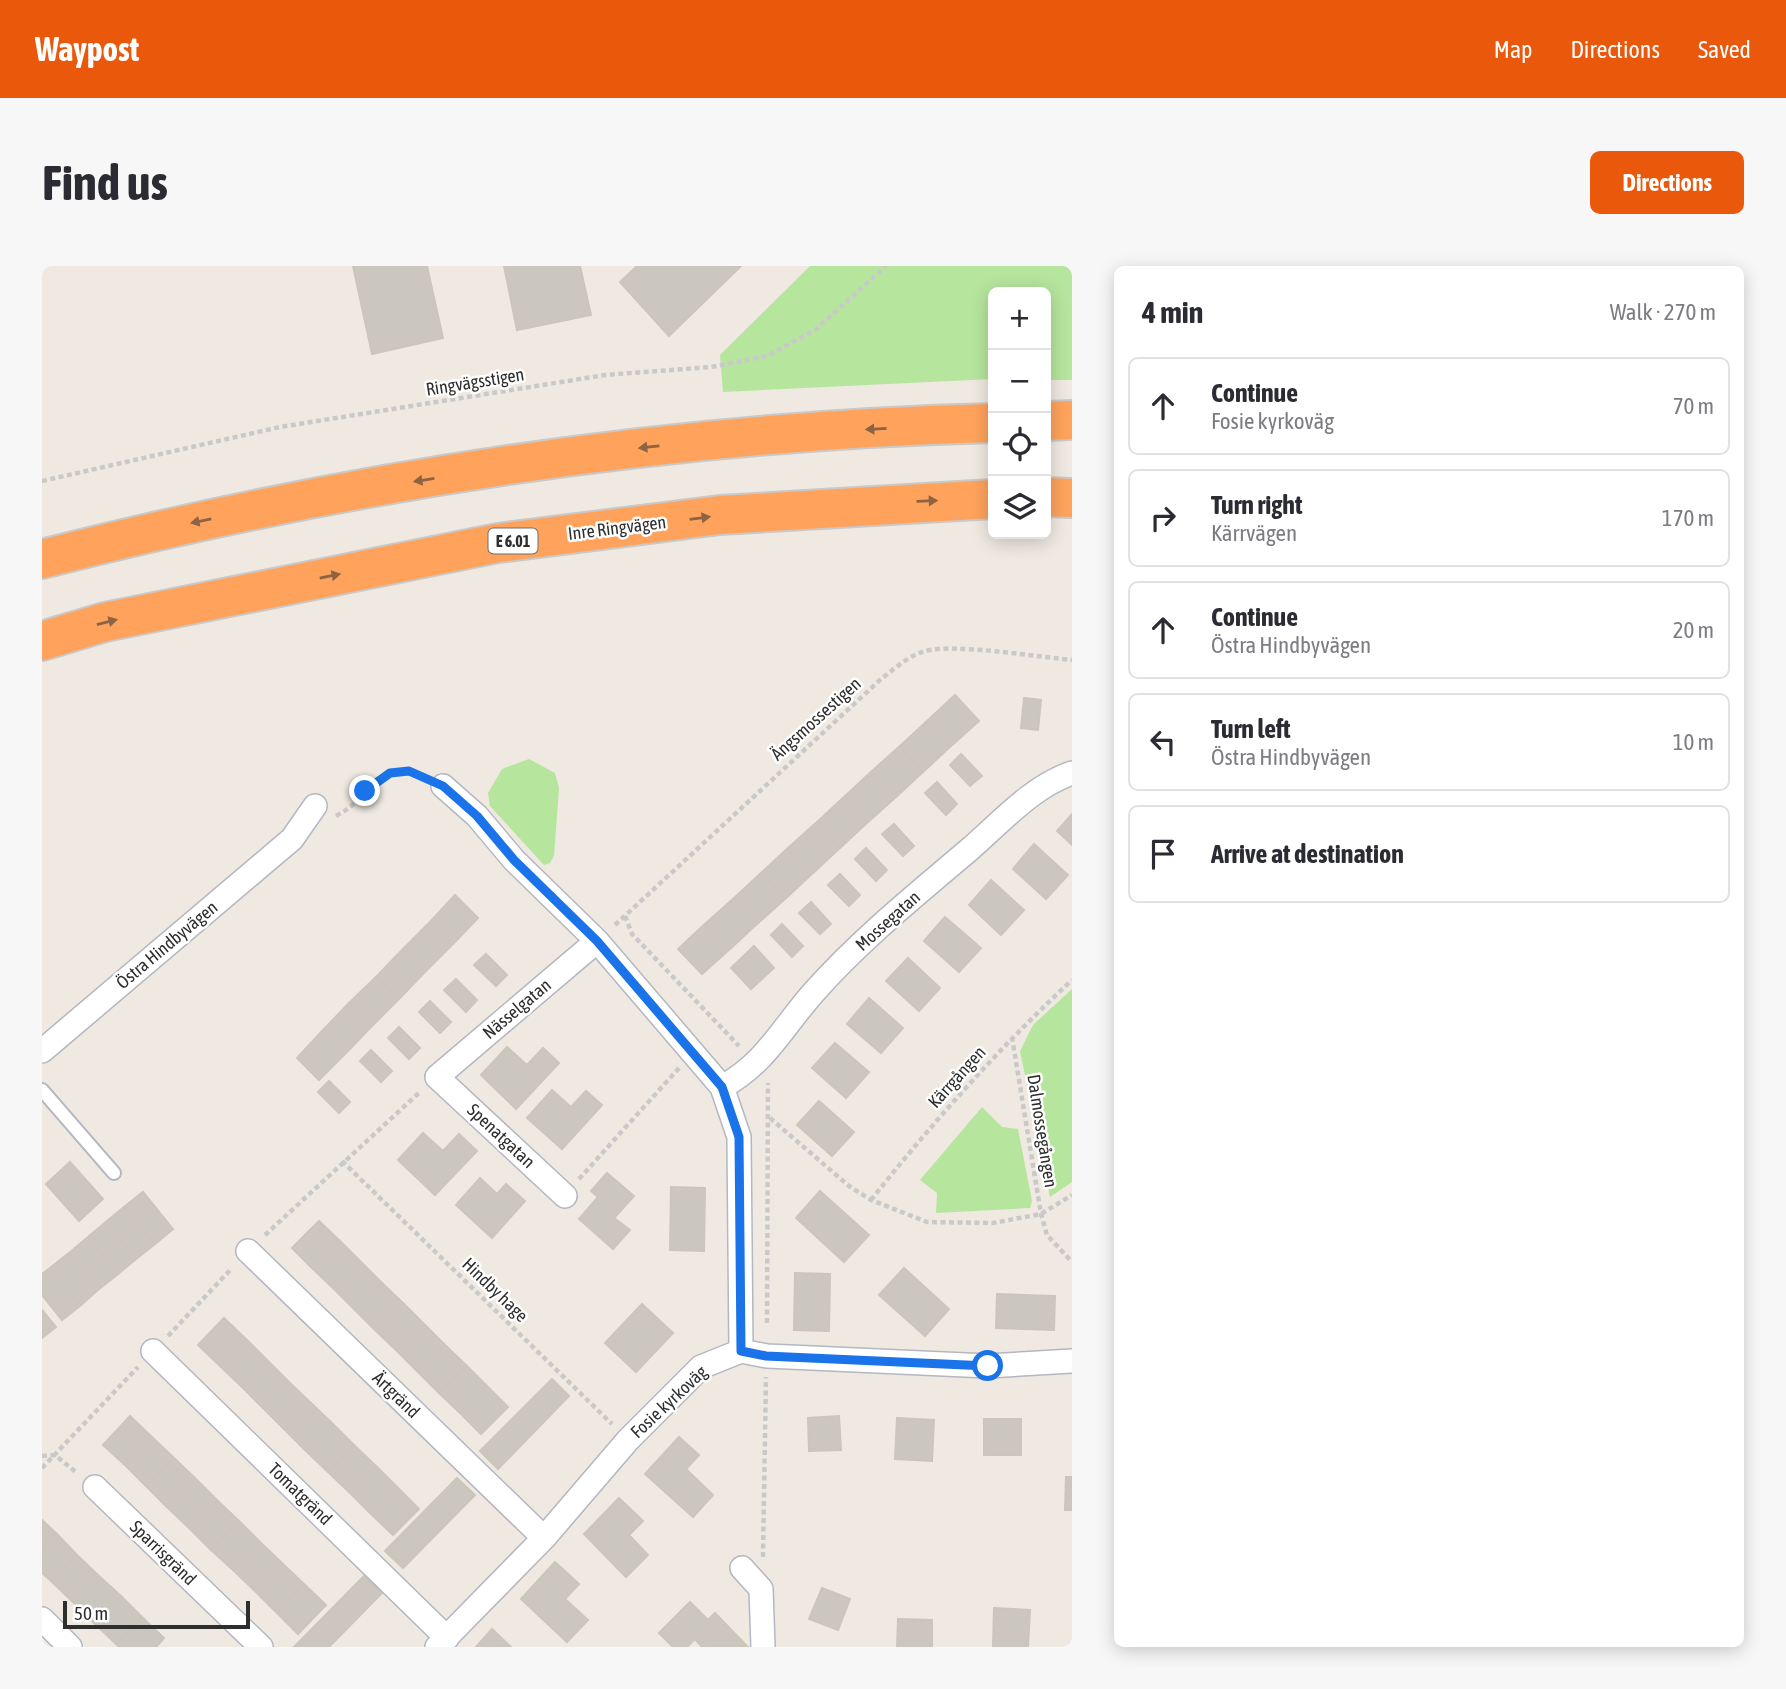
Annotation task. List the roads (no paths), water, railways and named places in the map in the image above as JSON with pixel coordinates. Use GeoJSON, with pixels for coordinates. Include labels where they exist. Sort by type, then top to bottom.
{"type":"FeatureCollection","features":[{"type":"Feature","properties":{"kind":"highway"},"geometry":{"type":"LineString","coordinates":[[1051,421],[1072,420]]}},
{"type":"Feature","properties":{"kind":"highway"},"geometry":{"type":"LineString","coordinates":[[42,559],[264,507],[540,462],[775,435],[988,423]]}},
{"type":"Feature","properties":{"kind":"highway"},"geometry":{"type":"LineString","coordinates":[[1051,497],[1072,498]]}},
{"type":"Feature","properties":{"kind":"highway","name":"Inre Ringvägen"},"geometry":{"type":"LineString","coordinates":[[42,641],[105,622],[498,542],[720,515],[988,499]]}},
{"type":"Feature","properties":{"kind":"street","name":"Mossegatan"},"geometry":{"type":"LineString","coordinates":[[722,1087],[744,1075],[762,1059],[814,993],[884,921],[1037,792],[1072,774]]}},
{"type":"Feature","properties":{"kind":"street"},"geometry":{"type":"LineString","coordinates":[[443,786],[477,816],[514,860],[597,941],[694,1051],[722,1087],[739,1137],[741,1351],[766,1356],[988,1366],[1072,1361]]}},
{"type":"Feature","properties":{"kind":"street","name":"Östra Hindbyvägen"},"geometry":{"type":"LineString","coordinates":[[42,1051],[292,839],[315,806]]}},
{"type":"Feature","properties":{"kind":"street","name":"Nässelgatan"},"geometry":{"type":"LineString","coordinates":[[437,1077],[597,941]]}},
{"type":"Feature","properties":{"kind":"street","name":"Spenatgatan"},"geometry":{"type":"LineString","coordinates":[[437,1077],[565,1196]]}},
{"type":"Feature","properties":{"kind":"street","name":"Ärtgränd"},"geometry":{"type":"LineString","coordinates":[[248,1251],[544,1538]]}},
{"type":"Feature","properties":{"kind":"street","name":"Tomatgränd"},"geometry":{"type":"LineString","coordinates":[[153,1351],[442,1642]]}},
{"type":"Feature","properties":{"kind":"street","name":"Fosie kyrkoväg"},"geometry":{"type":"LineString","coordinates":[[442,1642],[544,1538],[628,1440],[701,1367],[741,1351]]}},
{"type":"Feature","properties":{"kind":"street","name":"Sparrisgränd"},"geometry":{"type":"LineString","coordinates":[[95,1487],[261,1647]]}},
{"type":"Feature","properties":{"kind":"street"},"geometry":{"type":"LineString","coordinates":[[742,1568],[761,1589],[763,1647]]}},
{"type":"Feature","properties":{"kind":"street"},"geometry":{"type":"LineString","coordinates":[[42,1619],[71,1647]]}},
{"type":"Feature","properties":{"kind":"lane"},"geometry":{"type":"LineString","coordinates":[[42,1090],[114,1173]]}}]}
